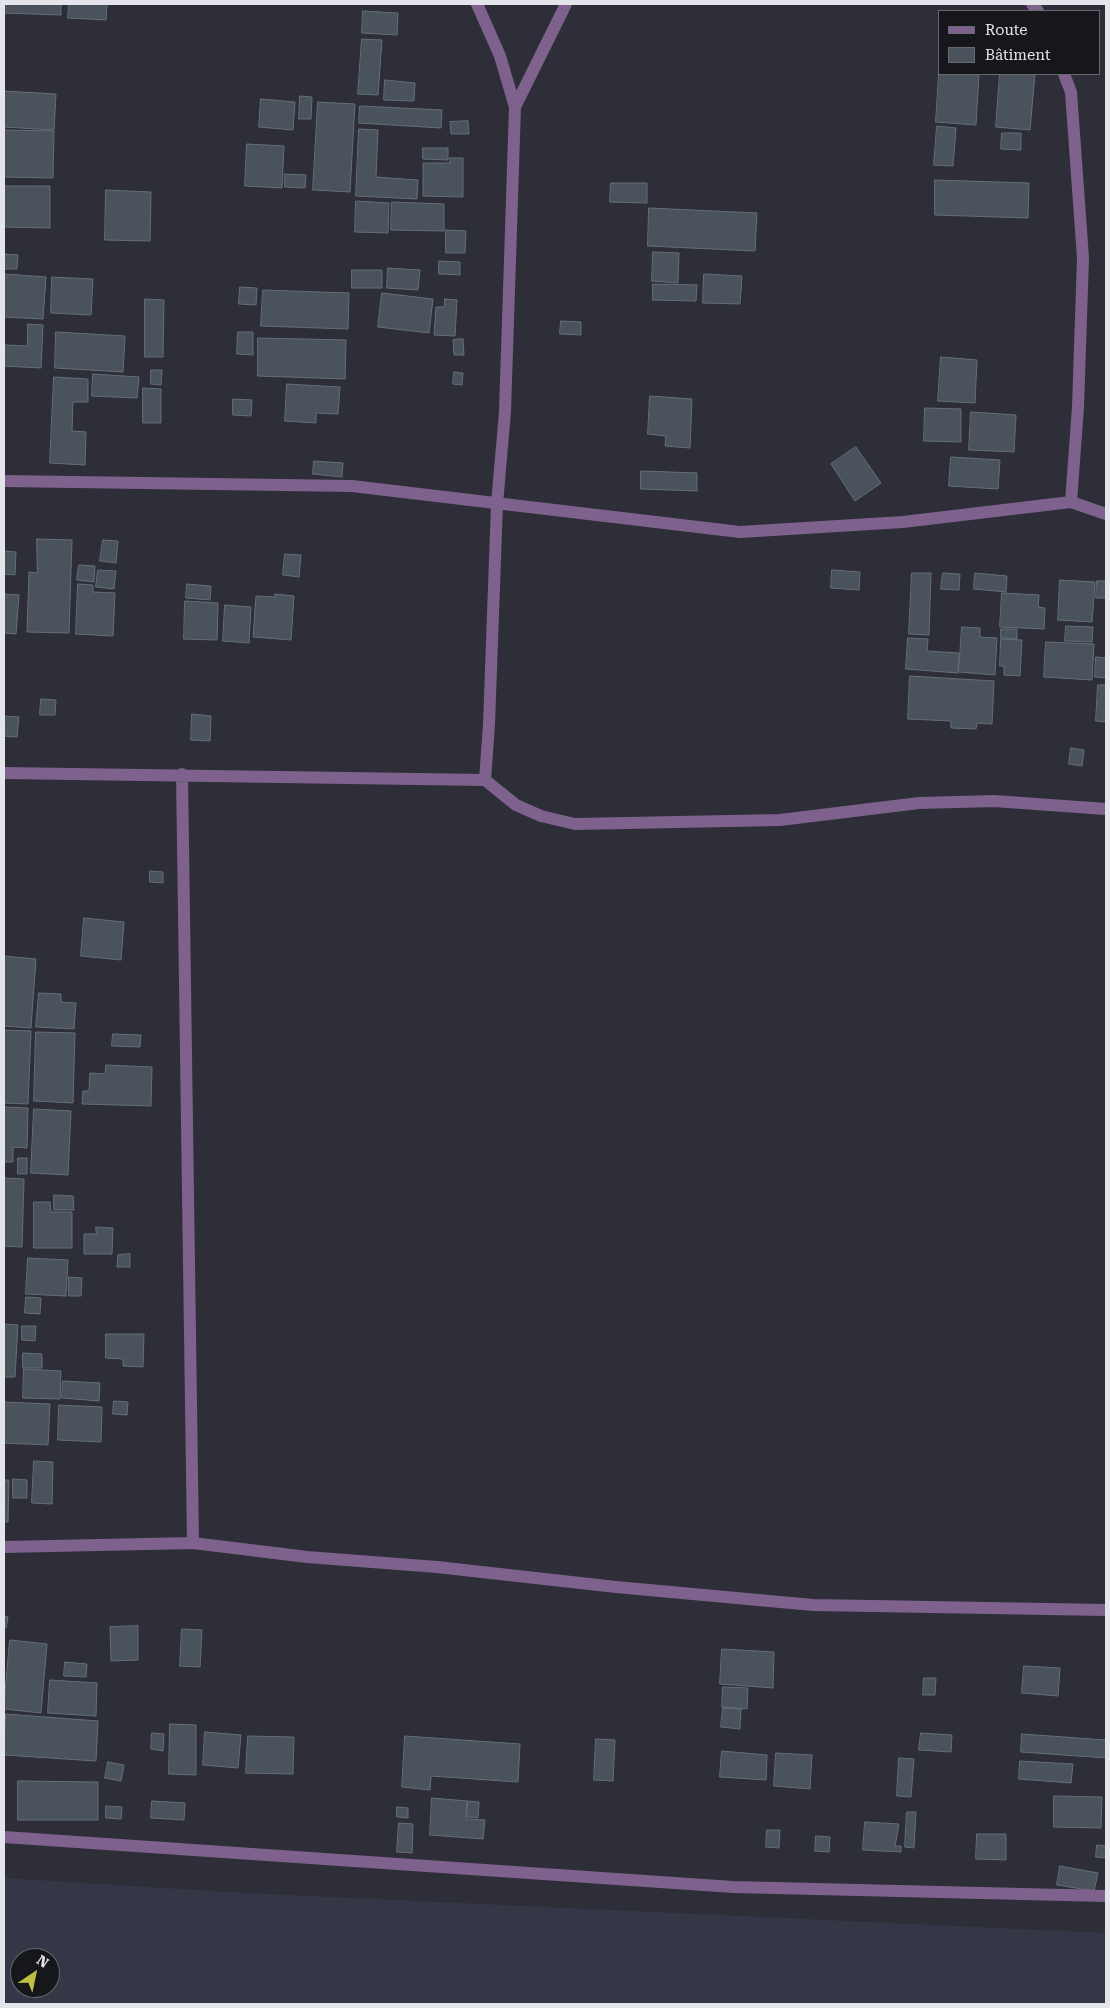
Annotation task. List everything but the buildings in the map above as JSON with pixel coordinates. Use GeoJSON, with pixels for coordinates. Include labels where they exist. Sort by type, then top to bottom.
{"type":"FeatureCollection","features":[{"type":"Feature","properties":{"kind":"street"},"geometry":{"type":"LineString","coordinates":[[477,4],[500,56],[515,107],[508,365],[497,504],[485,780]]}},
{"type":"Feature","properties":{"kind":"street"},"geometry":{"type":"LineString","coordinates":[[515,107],[566,4]]}},
{"type":"Feature","properties":{"kind":"street"},"geometry":{"type":"LineString","coordinates":[[1064,75],[1071,92],[1083,258],[1079,397],[1071,502]]}},
{"type":"Feature","properties":{"kind":"street"},"geometry":{"type":"LineString","coordinates":[[4,481],[352,486],[740,532],[903,522],[1071,502],[1106,514]]}},
{"type":"Feature","properties":{"kind":"street"},"geometry":{"type":"LineString","coordinates":[[4,773],[182,774],[485,780],[516,805],[541,816],[575,824],[780,820],[918,802],[994,802],[1106,809]]}},
{"type":"Feature","properties":{"kind":"street"},"geometry":{"type":"LineString","coordinates":[[182,774],[193,1543]]}},
{"type":"Feature","properties":{"kind":"street"},"geometry":{"type":"LineString","coordinates":[[4,1547],[193,1543],[307,1558],[438,1567],[616,1587],[814,1605],[1106,1610]]}},
{"type":"Feature","properties":{"kind":"street"},"geometry":{"type":"LineString","coordinates":[[4,1837],[733,1888],[1106,1896]]}},
{"type":"Feature","properties":{"kind":"shaded area"},"geometry":{"type":"Polygon","coordinates":[[[4,1878],[245,1893],[1106,1933],[1106,2004],[4,2004],[4,1878]]]}}]}
